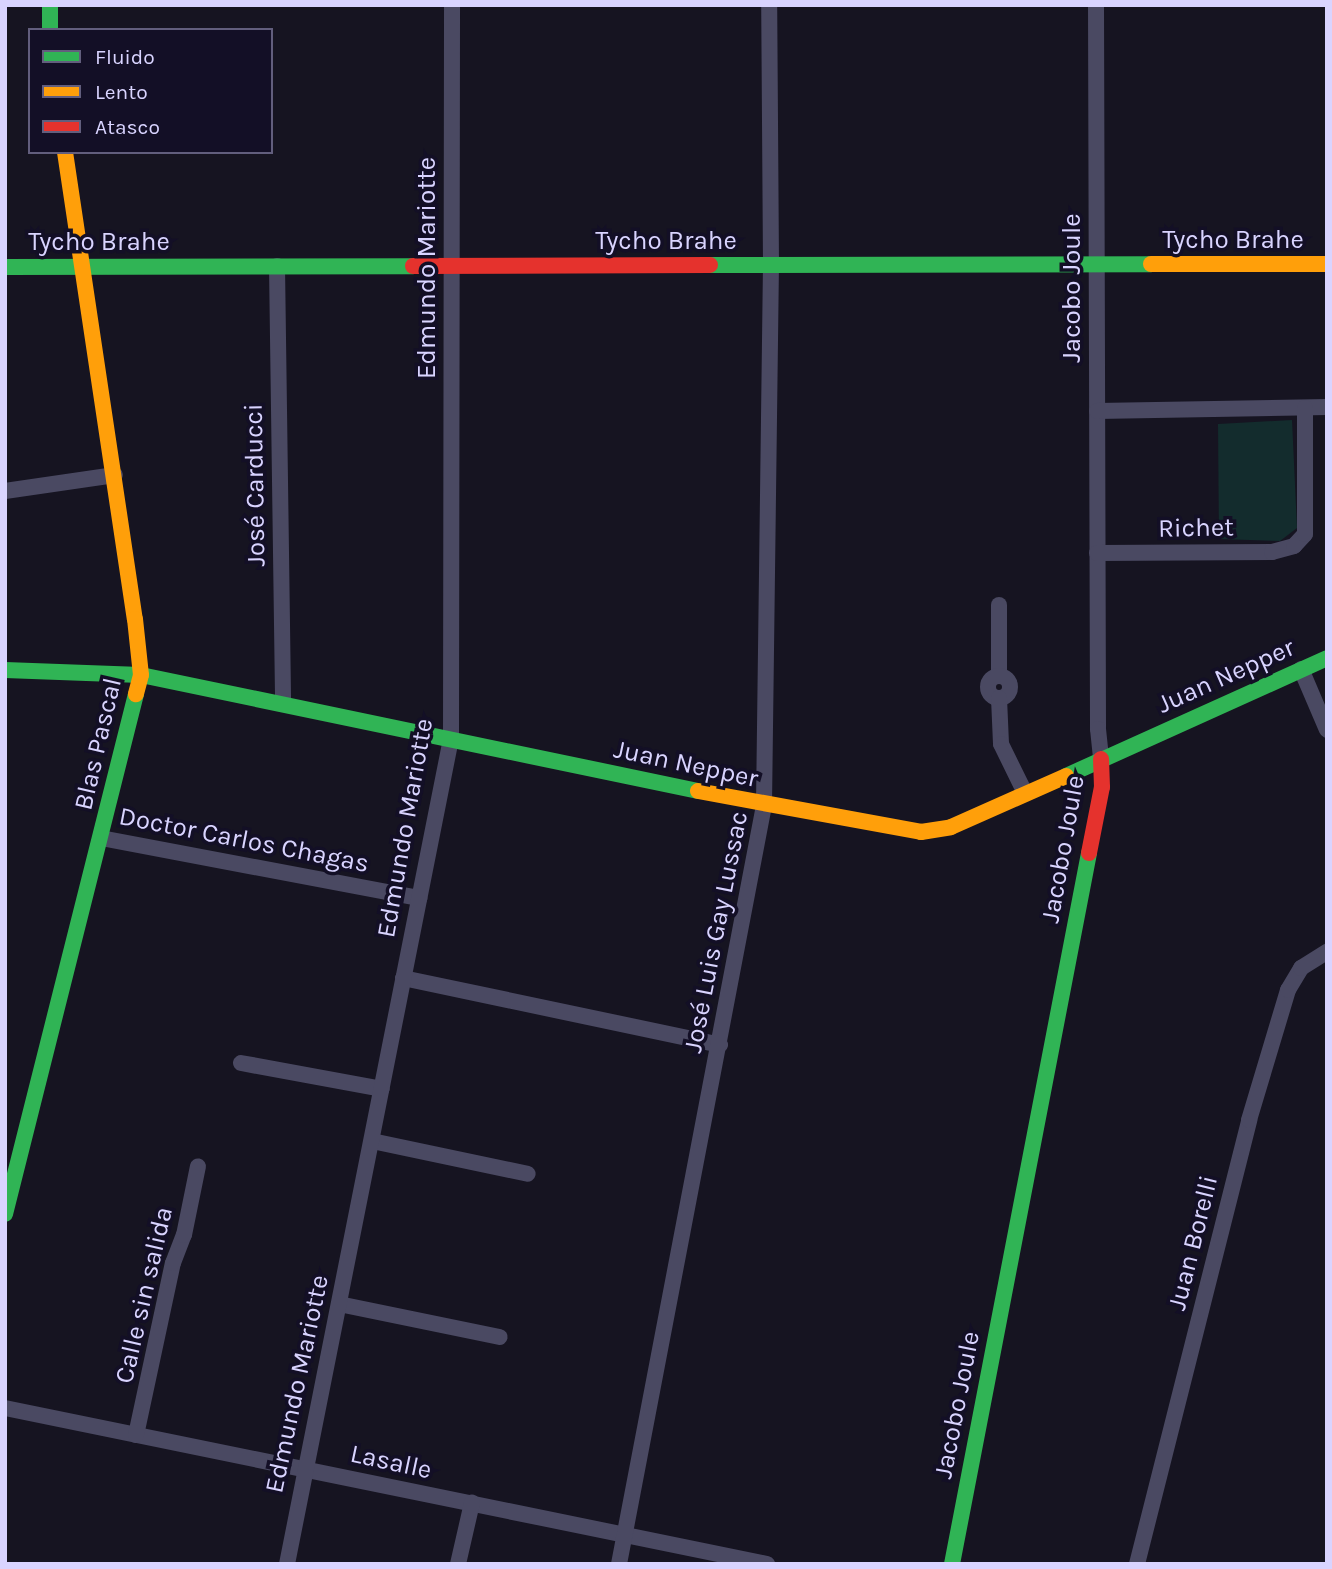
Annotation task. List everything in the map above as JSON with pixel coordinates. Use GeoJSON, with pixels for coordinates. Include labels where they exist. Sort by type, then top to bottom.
{"type":"FeatureCollection","features":[{"type":"Feature","properties":{"kind":"main road"},"geometry":{"type":"LineString","coordinates":[[50,5],[50,28]]}},
{"type":"Feature","properties":{"kind":"main road","name":"Blas Pascal"},"geometry":{"type":"LineString","coordinates":[[5,1214],[141,675],[85,267],[65,154]]}},
{"type":"Feature","properties":{"kind":"main road","name":"Tycho Brahe"},"geometry":{"type":"LineString","coordinates":[[5,267],[1327,264]]}},
{"type":"Feature","properties":{"kind":"main road","name":"Juan Nepper"},"geometry":{"type":"LineString","coordinates":[[5,670],[141,675],[764,805],[921,832],[951,827],[1327,658]]}},
{"type":"Feature","properties":{"kind":"main road","name":"Jacobo Joule"},"geometry":{"type":"LineString","coordinates":[[951,1564],[1102,787],[1101,759]]}},
{"type":"Feature","properties":{"kind":"street","name":"Edmundo Mariotte"},"geometry":{"type":"LineString","coordinates":[[287,1564],[451,739],[452,5]]}},
{"type":"Feature","properties":{"kind":"street","name":"José Luis Gay Lussac"},"geometry":{"type":"LineString","coordinates":[[619,1564],[764,805],[771,265],[769,5]]}},
{"type":"Feature","properties":{"kind":"street","name":"Jacobo Joule"},"geometry":{"type":"LineString","coordinates":[[1096,5],[1098,729],[1101,759]]}},
{"type":"Feature","properties":{"kind":"street","name":"José Carducci"},"geometry":{"type":"LineString","coordinates":[[276,266],[283,704]]}},
{"type":"Feature","properties":{"kind":"street"},"geometry":{"type":"LineString","coordinates":[[1097,411],[1327,407]]}},
{"type":"Feature","properties":{"kind":"street","name":"Richet"},"geometry":{"type":"LineString","coordinates":[[1097,553],[1272,552],[1294,546],[1305,534],[1306,408]]}},
{"type":"Feature","properties":{"kind":"street"},"geometry":{"type":"LineString","coordinates":[[5,491],[115,475]]}},
{"type":"Feature","properties":{"kind":"street"},"geometry":{"type":"LineString","coordinates":[[999,605],[999,675],[1007,680],[1010,689],[999,698],[1001,744],[1025,793]]}},
{"type":"Feature","properties":{"kind":"street"},"geometry":{"type":"LineString","coordinates":[[1301,669],[1327,730]]}},
{"type":"Feature","properties":{"kind":"street","name":"Doctor Carlos Chagas"},"geometry":{"type":"LineString","coordinates":[[101,838],[419,898]]}},
{"type":"Feature","properties":{"kind":"street","name":"Juan Borelli"},"geometry":{"type":"LineString","coordinates":[[1136,1564],[1249,1120],[1287,990],[1301,968],[1327,952]]}},
{"type":"Feature","properties":{"kind":"street"},"geometry":{"type":"LineString","coordinates":[[404,978],[720,1045]]}},
{"type":"Feature","properties":{"kind":"street"},"geometry":{"type":"LineString","coordinates":[[241,1063],[382,1089]]}},
{"type":"Feature","properties":{"kind":"street"},"geometry":{"type":"LineString","coordinates":[[372,1141],[528,1174]]}},
{"type":"Feature","properties":{"kind":"street","name":"Calle sin salida"},"geometry":{"type":"LineString","coordinates":[[136,1435],[173,1263],[184,1235],[198,1166]]}},
{"type":"Feature","properties":{"kind":"street"},"geometry":{"type":"LineString","coordinates":[[339,1304],[500,1337]]}},
{"type":"Feature","properties":{"kind":"street","name":"Lasalle"},"geometry":{"type":"LineString","coordinates":[[5,1408],[766,1564]]}},
{"type":"Feature","properties":{"kind":"street"},"geometry":{"type":"LineString","coordinates":[[458,1564],[472,1503]]}},
{"type":"Feature","properties":{"kind":"green space"},"geometry":{"type":"Polygon","coordinates":[[[1292,420],[1297,528],[1280,541],[1219,539],[1218,424],[1292,420]]]}},
{"type":"Feature","properties":{"kind":"traffic: fast"},"geometry":{"type":"LineString","coordinates":[[50,5],[50,28]]}},
{"type":"Feature","properties":{"kind":"traffic: fast"},"geometry":{"type":"LineString","coordinates":[[710,265],[1151,264]]}},
{"type":"Feature","properties":{"kind":"traffic: fast"},"geometry":{"type":"LineString","coordinates":[[5,267],[413,266]]}},
{"type":"Feature","properties":{"kind":"traffic: fast"},"geometry":{"type":"LineString","coordinates":[[1066,776],[1327,658]]}},
{"type":"Feature","properties":{"kind":"traffic: fast"},"geometry":{"type":"LineString","coordinates":[[5,670],[141,675],[698,791]]}},
{"type":"Feature","properties":{"kind":"traffic: fast"},"geometry":{"type":"LineString","coordinates":[[5,1214],[136,694]]}},
{"type":"Feature","properties":{"kind":"traffic: fast"},"geometry":{"type":"LineString","coordinates":[[952,1564],[1089,853]]}},
{"type":"Feature","properties":{"kind":"traffic: slow"},"geometry":{"type":"LineString","coordinates":[[65,154],[135,619],[141,675],[136,694]]}},
{"type":"Feature","properties":{"kind":"traffic: slow"},"geometry":{"type":"LineString","coordinates":[[1151,264],[1327,264]]}},
{"type":"Feature","properties":{"kind":"traffic: slow"},"geometry":{"type":"LineString","coordinates":[[698,791],[921,832],[951,827],[1066,776]]}},
{"type":"Feature","properties":{"kind":"traffic: jam"},"geometry":{"type":"LineString","coordinates":[[413,266],[710,265]]}},
{"type":"Feature","properties":{"kind":"traffic: jam"},"geometry":{"type":"LineString","coordinates":[[1089,853],[1102,787],[1101,759]]}}]}
